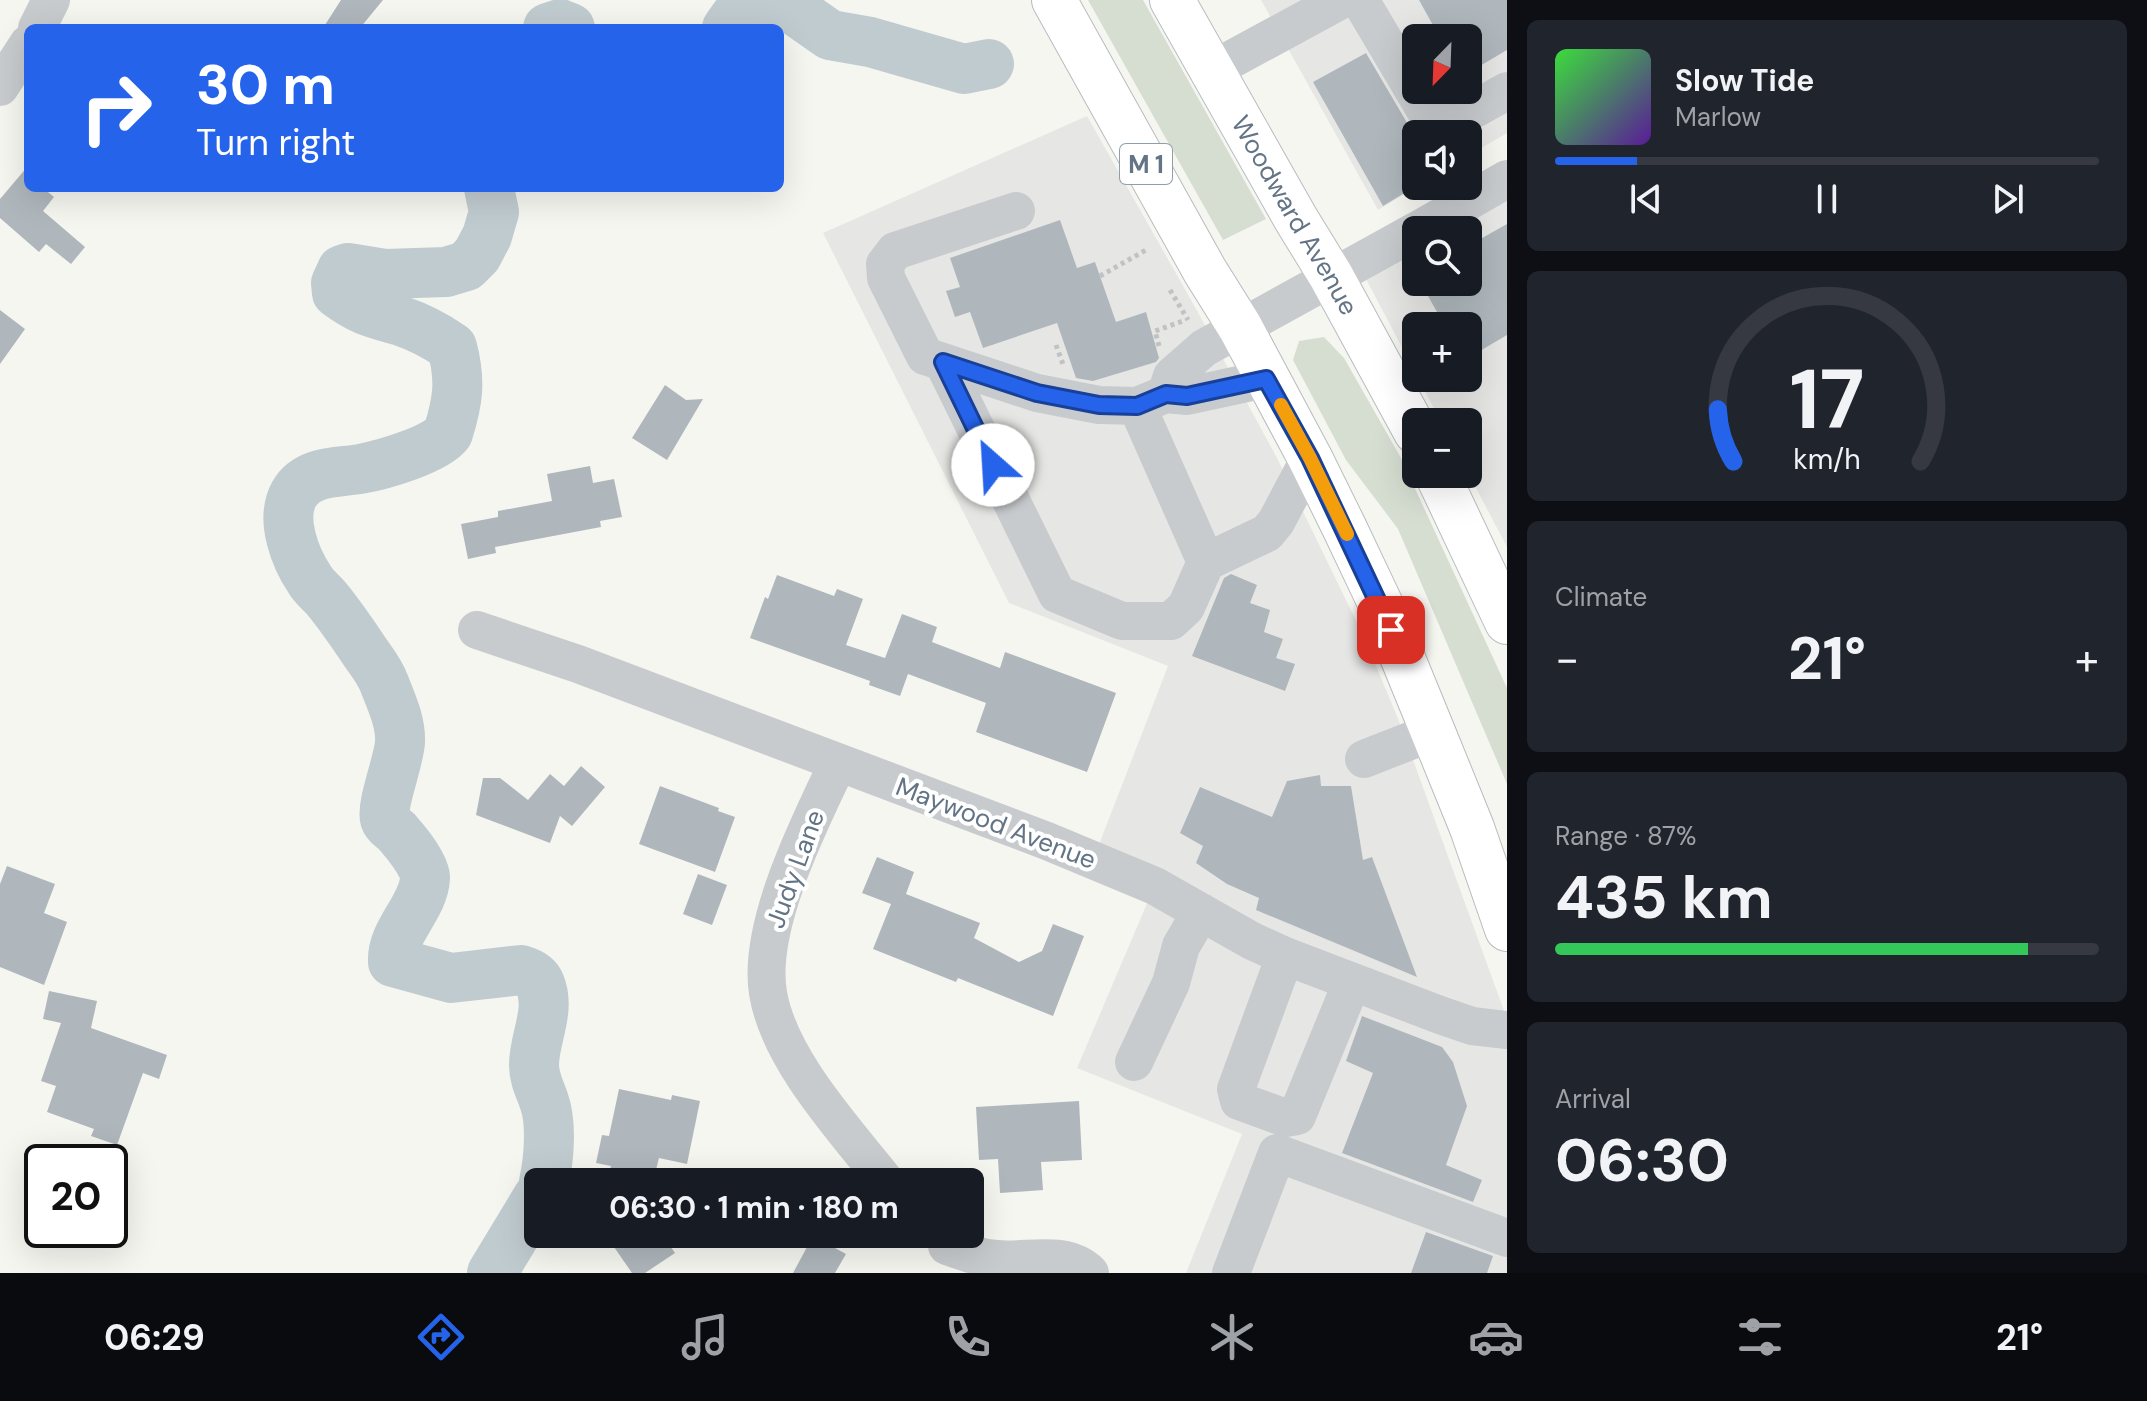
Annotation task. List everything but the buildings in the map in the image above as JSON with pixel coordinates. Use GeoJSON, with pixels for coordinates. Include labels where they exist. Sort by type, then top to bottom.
{"type":"FeatureCollection","features":[{"type":"Feature","properties":{"kind":"main road","name":"M 1"},"geometry":{"type":"LineString","coordinates":[[1054,0],[1205,271],[1240,327],[1310,458],[1381,605],[1433,732],[1490,839],[1507,929]]}},
{"type":"Feature","properties":{"kind":"main road","name":"Woodward Avenue"},"geometry":{"type":"LineString","coordinates":[[1172,0],[1331,276],[1403,408]]}},
{"type":"Feature","properties":{"kind":"main road"},"geometry":{"type":"LineString","coordinates":[[1444,488],[1507,622]]}},
{"type":"Feature","properties":{"kind":"street"},"geometry":{"type":"LineString","coordinates":[[39,24],[51,0]]}},
{"type":"Feature","properties":{"kind":"street"},"geometry":{"type":"LineString","coordinates":[[1212,70],[1341,0]]}},
{"type":"Feature","properties":{"kind":"street"},"geometry":{"type":"LineString","coordinates":[[1360,0],[1437,130],[1507,92]]}},
{"type":"Feature","properties":{"kind":"street"},"geometry":{"type":"LineString","coordinates":[[0,87],[24,50]]}},
{"type":"Feature","properties":{"kind":"street"},"geometry":{"type":"LineString","coordinates":[[1442,216],[1507,179]]}},
{"type":"Feature","properties":{"kind":"street"},"geometry":{"type":"LineString","coordinates":[[1016,211],[895,251],[885,264],[886,278],[925,356],[1037,393],[1099,405],[1187,396],[1266,379]]}},
{"type":"Feature","properties":{"kind":"street"},"geometry":{"type":"LineString","coordinates":[[1151,400],[1172,376],[1204,348],[1402,238]]}},
{"type":"Feature","properties":{"kind":"street"},"geometry":{"type":"LineString","coordinates":[[943,362],[1057,594],[1122,621],[1171,621],[1186,607],[1206,562],[1267,533],[1310,458]]}},
{"type":"Feature","properties":{"kind":"street"},"geometry":{"type":"LineString","coordinates":[[1151,400],[1206,562]]}},
{"type":"Feature","properties":{"kind":"street","name":"Maywood Avenue"},"geometry":{"type":"LineString","coordinates":[[477,630],[578,664],[1047,841],[1155,886],[1252,941],[1285,956],[1472,1026],[1507,1030]]}},
{"type":"Feature","properties":{"kind":"street"},"geometry":{"type":"LineString","coordinates":[[1364,759],[1433,732]]}},
{"type":"Feature","properties":{"kind":"street","name":"Judy Lane"},"geometry":{"type":"LineString","coordinates":[[838,763],[773,921],[768,947],[768,993],[780,1033],[792,1056],[810,1085],[875,1168]]}},
{"type":"Feature","properties":{"kind":"street"},"geometry":{"type":"LineString","coordinates":[[1134,1062],[1171,983],[1181,946],[1201,912]]}},
{"type":"Feature","properties":{"kind":"street"},"geometry":{"type":"LineString","coordinates":[[1285,956],[1236,1089],[1239,1101],[1286,1118],[1297,1116],[1352,982]]}},
{"type":"Feature","properties":{"kind":"street"},"geometry":{"type":"LineString","coordinates":[[1231,1273],[1277,1153],[1507,1238]]}},
{"type":"Feature","properties":{"kind":"street"},"geometry":{"type":"LineString","coordinates":[[949,1248],[975,1273]]}},
{"type":"Feature","properties":{"kind":"street"},"geometry":{"type":"LineString","coordinates":[[958,1248],[978,1257],[999,1260],[1054,1258],[1071,1261],[1090,1273]]}},
{"type":"Feature","properties":{"kind":"path"},"geometry":{"type":"LineString","coordinates":[[1100,276],[1146,250]]}},
{"type":"Feature","properties":{"kind":"path"},"geometry":{"type":"LineString","coordinates":[[1170,290],[1195,332]]}},
{"type":"Feature","properties":{"kind":"path"},"geometry":{"type":"LineString","coordinates":[[1162,356],[1155,331],[1188,320]]}},
{"type":"Feature","properties":{"kind":"path"},"geometry":{"type":"LineString","coordinates":[[1056,345],[1067,374]]}},
{"type":"Feature","properties":{"kind":"shaded area"},"geometry":{"type":"Polygon","coordinates":[[[1088,0],[1143,0],[1266,219],[1223,240],[1088,0]]]}},
{"type":"Feature","properties":{"kind":"shaded area"},"geometry":{"type":"Polygon","coordinates":[[[1261,0],[1507,0],[1507,133],[1482,148],[1482,120],[1402,120],[1402,196],[1378,210],[1261,0]]]}},
{"type":"Feature","properties":{"kind":"shaded area"},"geometry":{"type":"Polygon","coordinates":[[[1087,116],[1276,456],[1364,637],[1399,721],[1507,1019],[1507,1273],[1186,1273],[1242,1134],[1077,1068],[1148,901],[1098,847],[1168,666],[1009,603],[823,233],[1087,116]]]}},
{"type":"Feature","properties":{"kind":"shaded area"},"geometry":{"type":"Polygon","coordinates":[[[1507,198],[1507,547],[1476,488],[1482,488],[1482,408],[1434,408],[1425,392],[1482,392],[1482,312],[1402,312],[1402,347],[1366,279],[1402,259],[1402,296],[1482,296],[1482,216],[1476,216],[1507,198]]]}},
{"type":"Feature","properties":{"kind":"shaded area"},"geometry":{"type":"Polygon","coordinates":[[[1324,337],[1344,358],[1401,458],[1402,488],[1415,488],[1507,688],[1507,784],[1398,529],[1346,460],[1293,360],[1299,341],[1324,337]]]}},
{"type":"Feature","properties":{"kind":"waterway"},"geometry":{"type":"LineString","coordinates":[[730,24],[747,0]]}},
{"type":"Feature","properties":{"kind":"waterway"},"geometry":{"type":"LineString","coordinates":[[768,0],[790,7],[830,35],[870,42],[964,69],[989,64]]}},
{"type":"Feature","properties":{"kind":"waterway"},"geometry":{"type":"LineString","coordinates":[[490,192],[494,212],[487,236],[477,255],[466,266],[446,272],[385,274],[348,268],[342,270],[336,283],[337,293],[353,304],[414,326],[452,347],[457,391],[448,433],[432,445],[407,456],[370,467],[324,474],[307,481],[294,494],[288,515],[291,538],[304,571],[378,671],[397,719],[400,742],[385,819],[414,854],[425,878],[419,899],[397,940],[393,962],[451,978],[521,970],[535,977],[540,984],[544,1004],[534,1065],[548,1120],[546,1168]]}},
{"type":"Feature","properties":{"kind":"waterway"},"geometry":{"type":"LineString","coordinates":[[492,1273],[524,1220]]}},
{"type":"Feature","properties":{"kind":"slow traffic"},"geometry":{"type":"LineString","coordinates":[[1281,405],[1347,534]]}},
{"type":"Feature","properties":{"kind":"route"},"geometry":{"type":"LineString","coordinates":[[993,465],[943,362],[1037,393],[1099,405],[1137,406],[1166,394],[1187,396],[1266,379],[1310,458],[1391,630]]}}]}
